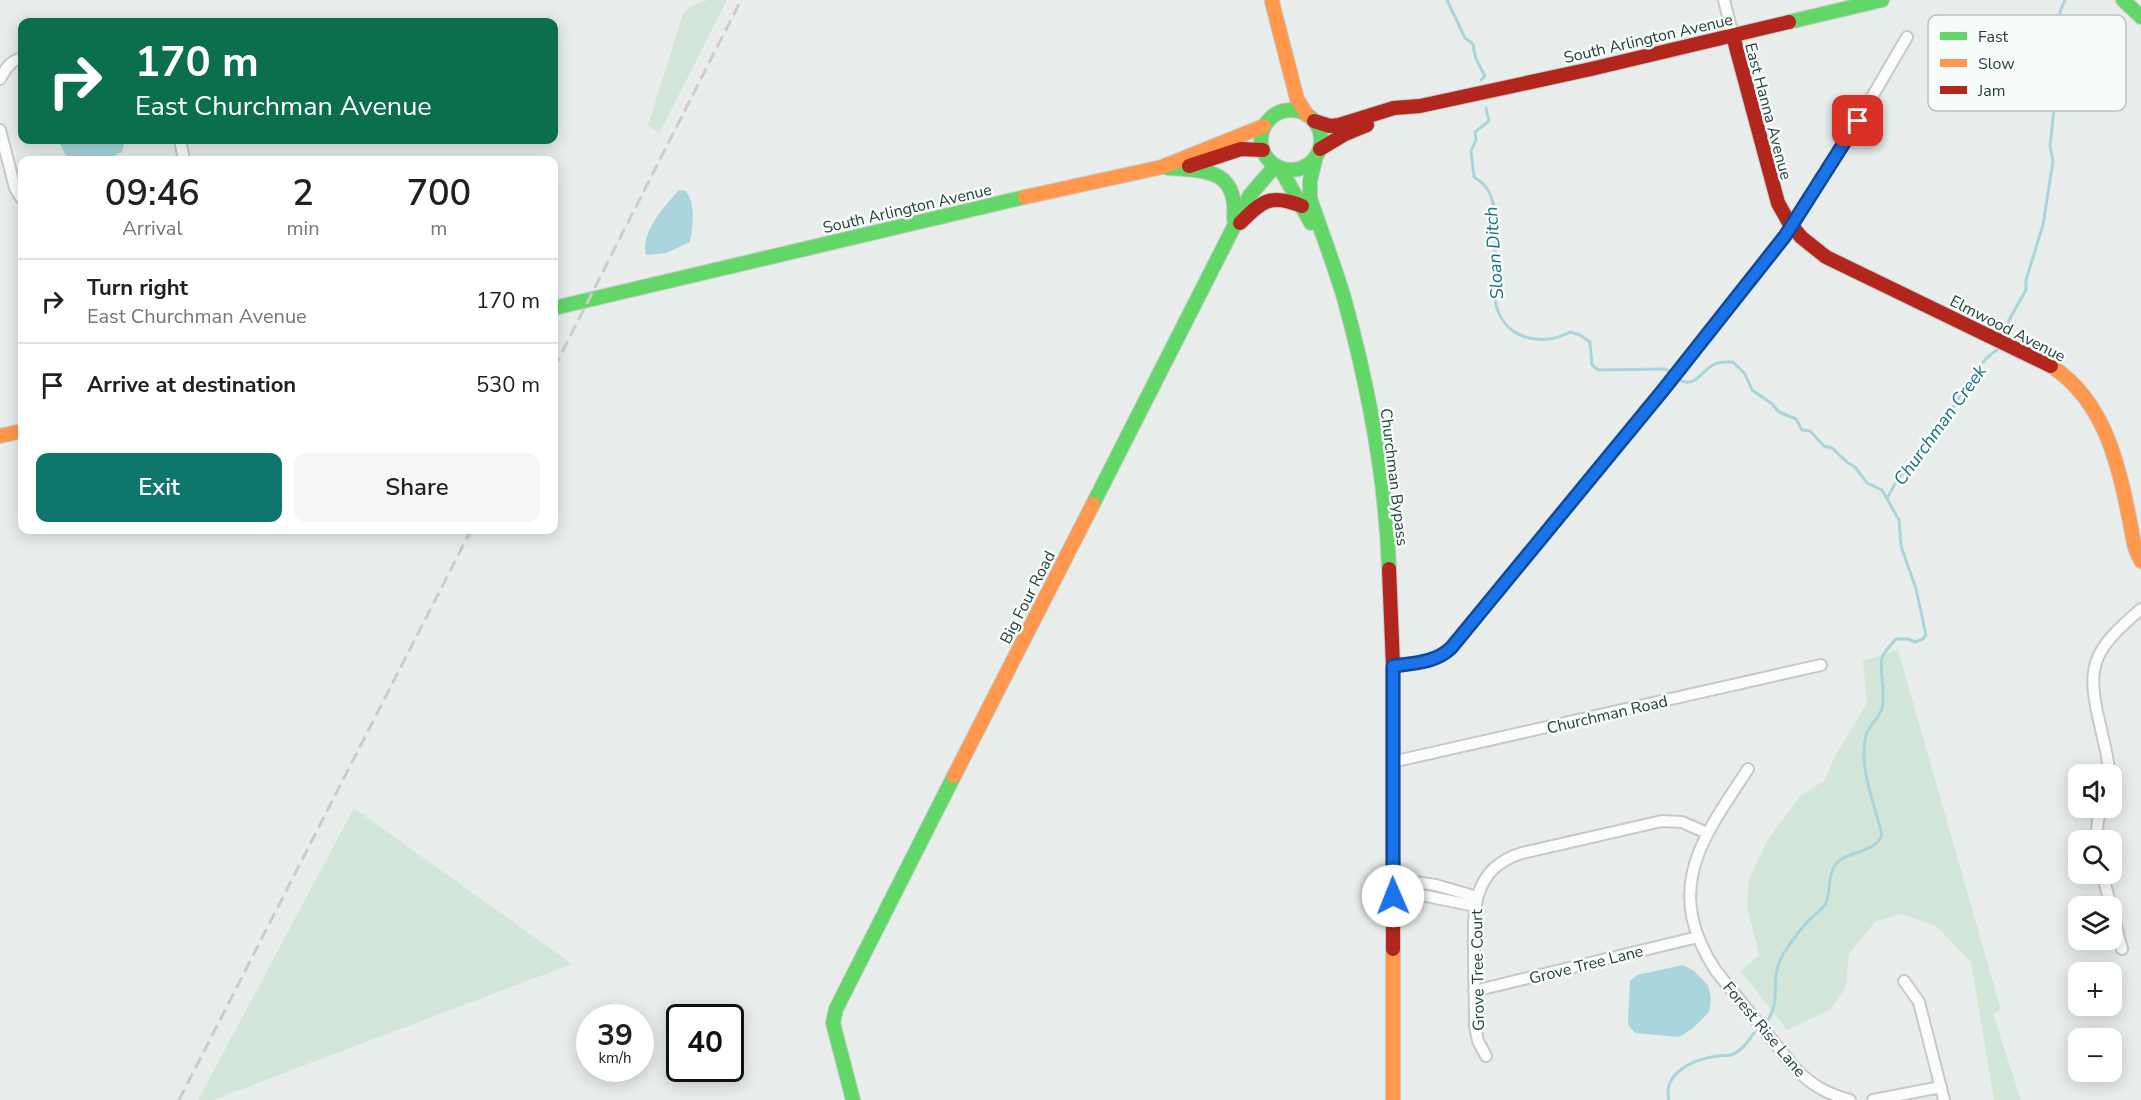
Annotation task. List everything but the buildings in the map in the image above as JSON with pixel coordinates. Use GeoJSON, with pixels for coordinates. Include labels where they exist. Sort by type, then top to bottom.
{"type":"FeatureCollection","features":[{"type":"Feature","properties":{"kind":"main road","name":"South Arlington Avenue"},"geometry":{"type":"LineString","coordinates":[[1318,152],[1352,131],[1420,106],[1882,0]]}},
{"type":"Feature","properties":{"kind":"main road"},"geometry":{"type":"LineString","coordinates":[[2123,0],[2141,17]]}},
{"type":"Feature","properties":{"kind":"main road"},"geometry":{"type":"LineString","coordinates":[[1272,1],[1273,39],[1285,94],[1278,113]]}},
{"type":"Feature","properties":{"kind":"main road"},"geometry":{"type":"LineString","coordinates":[[1272,1],[1297,99],[1310,118],[1320,134],[1318,152],[1304,167],[1296,170],[1278,167],[1263,152],[1261,138],[1264,126],[1278,113],[1293,110],[1310,118]]}},
{"type":"Feature","properties":{"kind":"main road","name":"East Hanna Avenue"},"geometry":{"type":"LineString","coordinates":[[1733,36],[1774,193],[1791,227]]}},
{"type":"Feature","properties":{"kind":"main road","name":"South Arlington Avenue"},"geometry":{"type":"LineString","coordinates":[[1310,118],[1330,126],[1394,108],[1420,106]]}},
{"type":"Feature","properties":{"kind":"main road","name":"South Arlington Avenue"},"geometry":{"type":"LineString","coordinates":[[558,307],[976,208],[1162,167],[1264,126]]}},
{"type":"Feature","properties":{"kind":"main road"},"geometry":{"type":"LineString","coordinates":[[1180,168],[1241,149],[1263,152]]}},
{"type":"Feature","properties":{"kind":"main road","name":"Big Four Road"},"geometry":{"type":"LineString","coordinates":[[853,1100],[833,1023],[834,1015],[919,842],[1104,485],[1250,195],[1263,152]]}},
{"type":"Feature","properties":{"kind":"main road","name":"Churchman Bypass"},"geometry":{"type":"LineString","coordinates":[[1318,152],[1310,181],[1310,198],[1343,296],[1370,405],[1382,487],[1389,558],[1393,666],[1393,1100]]}},
{"type":"Feature","properties":{"kind":"main road"},"geometry":{"type":"LineString","coordinates":[[1162,167],[1206,171],[1228,184],[1237,201],[1232,231]]}},
{"type":"Feature","properties":{"kind":"main road","name":"Churchman Bypass"},"geometry":{"type":"LineString","coordinates":[[1278,167],[1311,222],[1343,296]]}},
{"type":"Feature","properties":{"kind":"main road","name":"Big Four Road"},"geometry":{"type":"LineString","coordinates":[[1250,195],[1278,167]]}},
{"type":"Feature","properties":{"kind":"main road"},"geometry":{"type":"LineString","coordinates":[[1232,231],[1257,206],[1271,199],[1286,198],[1302,206]]}},
{"type":"Feature","properties":{"kind":"main road","name":"Elmwood Avenue"},"geometry":{"type":"LineString","coordinates":[[1791,227],[1807,244],[1826,257],[2044,362],[2075,384],[2098,413],[2109,438],[2141,561]]}},
{"type":"Feature","properties":{"kind":"main road"},"geometry":{"type":"LineString","coordinates":[[0,436],[18,432]]}},
{"type":"Feature","properties":{"kind":"street","name":"East Hanna Avenue"},"geometry":{"type":"LineString","coordinates":[[1724,0],[1733,36]]}},
{"type":"Feature","properties":{"kind":"street"},"geometry":{"type":"LineString","coordinates":[[1393,666],[1429,661],[1443,655],[1451,648],[1664,389],[1791,227],[1858,121],[1907,37]]}},
{"type":"Feature","properties":{"kind":"street"},"geometry":{"type":"LineString","coordinates":[[0,79],[7,66],[18,59]]}},
{"type":"Feature","properties":{"kind":"street"},"geometry":{"type":"LineString","coordinates":[[0,130],[18,193]]}},
{"type":"Feature","properties":{"kind":"street"},"geometry":{"type":"LineString","coordinates":[[2108,764],[2094,699],[2093,674],[2099,654],[2109,638],[2141,609]]}},
{"type":"Feature","properties":{"kind":"street","name":"Churchman Road"},"geometry":{"type":"LineString","coordinates":[[1392,762],[1821,665]]}},
{"type":"Feature","properties":{"kind":"street","name":"Forest Rise Lane"},"geometry":{"type":"LineString","coordinates":[[1748,770],[1707,832],[1697,856],[1690,891],[1692,916],[1698,938],[1716,971],[1795,1068],[1824,1092],[1850,1100]]}},
{"type":"Feature","properties":{"kind":"street","name":"Grove Tree Court"},"geometry":{"type":"LineString","coordinates":[[1486,1056],[1478,1041],[1475,1026],[1474,991],[1476,902],[1488,874],[1504,860],[1522,853],[1668,820],[1688,823],[1707,832]]}},
{"type":"Feature","properties":{"kind":"street"},"geometry":{"type":"LineString","coordinates":[[1393,879],[1436,885],[1476,902]]}},
{"type":"Feature","properties":{"kind":"street"},"geometry":{"type":"LineString","coordinates":[[1393,896],[1416,894],[1476,902]]}},
{"type":"Feature","properties":{"kind":"street","name":"Grove Tree Lane"},"geometry":{"type":"LineString","coordinates":[[1474,991],[1698,938]]}},
{"type":"Feature","properties":{"kind":"street"},"geometry":{"type":"LineString","coordinates":[[1904,981],[1919,1002],[1944,1100]]}},
{"type":"Feature","properties":{"kind":"street"},"geometry":{"type":"LineString","coordinates":[[1873,1100],[1941,1087]]}},
{"type":"Feature","properties":{"kind":"green space"},"geometry":{"type":"Polygon","coordinates":[[[708,0],[727,0],[659,134],[648,125],[683,14],[692,5],[708,0]]]}},
{"type":"Feature","properties":{"kind":"green space"},"geometry":{"type":"Polygon","coordinates":[[[1898,650],[2001,1010],[1993,1014],[2021,1100],[1994,1100],[1971,962],[1936,926],[1901,914],[1875,922],[1849,954],[1846,986],[1830,1010],[1787,1030],[1741,971],[1759,955],[1747,906],[1749,879],[1767,841],[1800,796],[1825,780],[1834,758],[1867,703],[1863,661],[1898,650]]]}},
{"type":"Feature","properties":{"kind":"green space"},"geometry":{"type":"Polygon","coordinates":[[[354,808],[572,964],[213,1100],[198,1100],[354,808]]]}},
{"type":"Feature","properties":{"kind":"water"},"geometry":{"type":"Polygon","coordinates":[[[60,144],[124,144],[122,152],[114,156],[68,156],[60,144]]]}},
{"type":"Feature","properties":{"kind":"water"},"geometry":{"type":"Polygon","coordinates":[[[679,190],[686,191],[691,203],[693,222],[690,242],[666,253],[646,255],[645,246],[650,229],[679,190]]]}},
{"type":"Feature","properties":{"kind":"water"},"geometry":{"type":"Polygon","coordinates":[[[1683,965],[1694,971],[1708,985],[1711,999],[1709,1012],[1692,1029],[1679,1037],[1635,1033],[1629,1026],[1628,1020],[1630,981],[1637,975],[1683,965]]]}},
{"type":"Feature","properties":{"kind":"waterway","name":"Sloan Ditch"},"geometry":{"type":"LineString","coordinates":[[1447,0],[1465,38],[1473,44],[1476,58],[1485,76],[1481,80]]}},
{"type":"Feature","properties":{"kind":"waterway","name":"Churchman Creek"},"geometry":{"type":"LineString","coordinates":[[2060,15],[2065,0]]}},
{"type":"Feature","properties":{"kind":"waterway","name":"Sloan Ditch"},"geometry":{"type":"LineString","coordinates":[[1486,108],[1489,121],[1475,132],[1476,140],[1471,151],[1474,177],[1485,186],[1491,196],[1494,210],[1496,225],[1495,300],[1505,323],[1513,331],[1534,339],[1558,337],[1570,332],[1580,335],[1590,342],[1592,365],[1598,370],[1665,369],[1669,371]]}},
{"type":"Feature","properties":{"kind":"waterway","name":"Churchman Creek"},"geometry":{"type":"LineString","coordinates":[[2008,331],[2009,320],[2026,290],[2026,280],[2043,225],[2053,161],[2050,146],[2054,111]]}},
{"type":"Feature","properties":{"kind":"waterway","name":"Churchman Creek"},"geometry":{"type":"LineString","coordinates":[[1768,1020],[1774,1006],[1776,973],[1780,961],[1801,930],[1826,903],[1834,867],[1845,857],[1873,846],[1882,835],[1868,786],[1864,760],[1867,732],[1882,708],[1882,658],[1896,639],[1908,639],[1915,642],[1926,635],[1916,589],[1901,546],[1899,520],[1887,499],[1905,469],[1942,424],[1974,373],[1997,350]]}},
{"type":"Feature","properties":{"kind":"waterway","name":"Sloan Ditch"},"geometry":{"type":"LineString","coordinates":[[1679,380],[1694,381],[1715,364],[1733,362],[1745,374],[1752,390],[1779,412],[1796,419],[1802,430],[1810,431],[1824,446],[1832,448],[1855,467],[1867,483],[1882,490],[1887,499]]}},
{"type":"Feature","properties":{"kind":"waterway","name":"Churchman Creek"},"geometry":{"type":"LineString","coordinates":[[1669,1100],[1670,1082],[1682,1069],[1699,1060],[1731,1055],[1744,1046],[1754,1033]]}},
{"type":"Feature","properties":{"kind":"railway"},"geometry":{"type":"LineString","coordinates":[[558,360],[741,0]]}},
{"type":"Feature","properties":{"kind":"railway"},"geometry":{"type":"LineString","coordinates":[[179,1100],[469,534]]}},
{"type":"Feature","properties":{"kind":"traffic: fast"},"geometry":{"type":"LineString","coordinates":[[1789,22],[1882,0]]}},
{"type":"Feature","properties":{"kind":"traffic: fast"},"geometry":{"type":"LineString","coordinates":[[2123,0],[2141,17]]}},
{"type":"Feature","properties":{"kind":"traffic: fast"},"geometry":{"type":"LineString","coordinates":[[1291,110],[1308,115],[1316,123],[1321,140],[1316,157],[1308,165],[1291,170],[1274,165],[1266,157],[1261,140],[1266,123],[1274,115],[1291,110]]}},
{"type":"Feature","properties":{"kind":"traffic: fast"},"geometry":{"type":"LineString","coordinates":[[1316,156],[1310,181],[1310,198],[1344,298],[1361,364],[1380,466],[1389,569]]}},
{"type":"Feature","properties":{"kind":"traffic: fast"},"geometry":{"type":"LineString","coordinates":[[1093,504],[1250,195],[1275,166]]}},
{"type":"Feature","properties":{"kind":"traffic: fast"},"geometry":{"type":"LineString","coordinates":[[1168,168],[1207,172],[1225,182],[1231,191],[1234,203],[1234,219]]}},
{"type":"Feature","properties":{"kind":"traffic: fast"},"geometry":{"type":"LineString","coordinates":[[1280,168],[1311,223]]}},
{"type":"Feature","properties":{"kind":"traffic: fast"},"geometry":{"type":"LineString","coordinates":[[558,307],[1025,197]]}},
{"type":"Feature","properties":{"kind":"traffic: fast"},"geometry":{"type":"LineString","coordinates":[[853,1100],[833,1023],[836,1009],[954,776]]}},
{"type":"Feature","properties":{"kind":"traffic: slow"},"geometry":{"type":"LineString","coordinates":[[1272,2],[1297,99],[1307,115]]}},
{"type":"Feature","properties":{"kind":"traffic: slow"},"geometry":{"type":"LineString","coordinates":[[1025,197],[1162,167],[1264,126]]}},
{"type":"Feature","properties":{"kind":"traffic: slow"},"geometry":{"type":"LineString","coordinates":[[2051,366],[2072,382],[2088,402],[2101,424],[2119,472],[2135,548],[2141,561]]}},
{"type":"Feature","properties":{"kind":"traffic: slow"},"geometry":{"type":"LineString","coordinates":[[0,436],[18,432]]}},
{"type":"Feature","properties":{"kind":"traffic: slow"},"geometry":{"type":"LineString","coordinates":[[954,776],[1093,504]]}},
{"type":"Feature","properties":{"kind":"traffic: slow"},"geometry":{"type":"LineString","coordinates":[[1393,949],[1393,1100]]}},
{"type":"Feature","properties":{"kind":"traffic: jam"},"geometry":{"type":"LineString","coordinates":[[1314,121],[1330,126],[1339,125],[1394,108],[1420,106],[1591,69],[1789,22]]}},
{"type":"Feature","properties":{"kind":"traffic: jam"},"geometry":{"type":"LineString","coordinates":[[1733,36],[1778,203],[1788,221],[1801,237],[1826,257],[2051,366]]}},
{"type":"Feature","properties":{"kind":"traffic: jam"},"geometry":{"type":"LineString","coordinates":[[1320,149],[1345,134],[1367,125]]}},
{"type":"Feature","properties":{"kind":"traffic: jam"},"geometry":{"type":"LineString","coordinates":[[1189,166],[1241,149],[1263,150]]}},
{"type":"Feature","properties":{"kind":"traffic: jam"},"geometry":{"type":"LineString","coordinates":[[1240,223],[1268,201],[1282,200],[1302,206]]}},
{"type":"Feature","properties":{"kind":"traffic: jam"},"geometry":{"type":"LineString","coordinates":[[1389,569],[1393,666],[1393,949]]}},
{"type":"Feature","properties":{"kind":"route"},"geometry":{"type":"LineString","coordinates":[[1393,896],[1393,666],[1429,661],[1443,655],[1451,648],[1664,389],[1785,236],[1858,121]]}}]}
